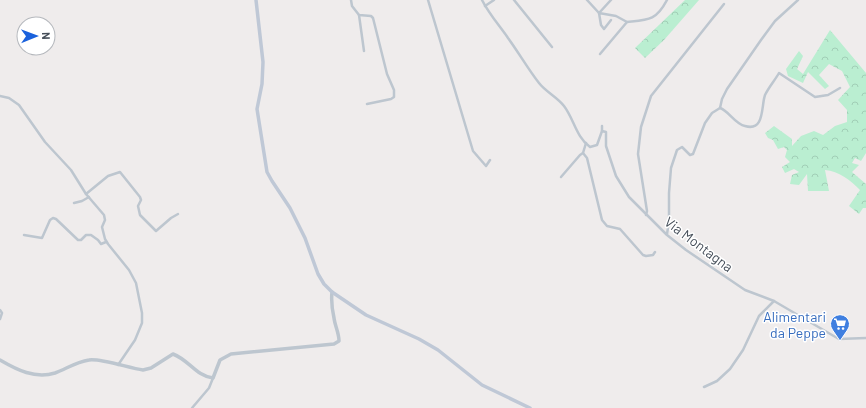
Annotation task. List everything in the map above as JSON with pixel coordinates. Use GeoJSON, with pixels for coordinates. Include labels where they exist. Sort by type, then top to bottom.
{"type":"FeatureCollection","features":[{"type":"Feature","properties":{"kind":"main road"},"geometry":{"type":"LineString","coordinates":[[256,0],[263,62],[262,84],[257,109],[268,172],[272,181],[290,208],[305,238],[318,274],[324,284],[332,292],[366,315],[414,336],[438,350],[482,385],[530,408]]}},
{"type":"Feature","properties":{"kind":"street"},"geometry":{"type":"LineString","coordinates":[[351,0],[352,6],[359,15],[364,51]]}},
{"type":"Feature","properties":{"kind":"street"},"geometry":{"type":"LineString","coordinates":[[428,0],[473,151],[486,166],[490,160]]}},
{"type":"Feature","properties":{"kind":"street"},"geometry":{"type":"LineString","coordinates":[[482,0],[540,85],[556,98],[565,108],[573,124],[586,144],[590,147],[597,144],[602,131],[602,126]]}},
{"type":"Feature","properties":{"kind":"street"},"geometry":{"type":"LineString","coordinates":[[485,6],[494,0]]}},
{"type":"Feature","properties":{"kind":"street"},"geometry":{"type":"LineString","coordinates":[[514,0],[552,47]]}},
{"type":"Feature","properties":{"kind":"street"},"geometry":{"type":"LineString","coordinates":[[587,0],[599,13],[601,25],[604,28],[611,20]]}},
{"type":"Feature","properties":{"kind":"street"},"geometry":{"type":"LineString","coordinates":[[599,13],[611,0]]}},
{"type":"Feature","properties":{"kind":"street"},"geometry":{"type":"LineString","coordinates":[[599,13],[616,16],[627,22],[649,20],[663,8],[667,0]]}},
{"type":"Feature","properties":{"kind":"street"},"geometry":{"type":"LineString","coordinates":[[667,235],[671,168],[677,150],[682,147],[690,155],[693,154],[705,123],[712,113],[720,108],[722,99],[727,89],[776,21],[798,0]]}},
{"type":"Feature","properties":{"kind":"street"},"geometry":{"type":"LineString","coordinates":[[646,215],[647,211],[638,154],[641,127],[651,96],[724,4]]}},
{"type":"Feature","properties":{"kind":"street"},"geometry":{"type":"LineString","coordinates":[[359,15],[371,16],[374,18],[387,74],[394,90],[394,97],[391,99],[367,104]]}},
{"type":"Feature","properties":{"kind":"street"},"geometry":{"type":"LineString","coordinates":[[600,54],[627,22]]}},
{"type":"Feature","properties":{"kind":"street"},"geometry":{"type":"LineString","coordinates":[[720,108],[744,126],[751,127],[757,125],[760,120],[766,94],[779,73],[815,97],[828,95],[840,88]]}},
{"type":"Feature","properties":{"kind":"street"},"geometry":{"type":"LineString","coordinates":[[0,96],[9,98],[20,105],[45,142],[71,170],[86,194],[104,215],[105,220],[102,227],[106,242],[129,270],[136,283],[142,313],[142,323],[135,340],[118,365]]}},
{"type":"Feature","properties":{"kind":"street","name":"Via Montagna"},"geometry":{"type":"LineString","coordinates":[[602,131],[606,132],[606,146],[616,176],[629,197],[667,235],[686,250],[745,290],[774,301],[839,339],[866,338]]}},
{"type":"Feature","properties":{"kind":"street"},"geometry":{"type":"LineString","coordinates":[[561,178],[583,153],[586,144]]}},
{"type":"Feature","properties":{"kind":"street"},"geometry":{"type":"LineString","coordinates":[[583,153],[587,158],[602,220],[607,226],[620,229],[643,255],[653,255],[655,252]]}},
{"type":"Feature","properties":{"kind":"street"},"geometry":{"type":"LineString","coordinates":[[86,194],[108,176],[120,172],[140,197],[141,200],[138,206],[140,215],[156,231],[178,214]]}},
{"type":"Feature","properties":{"kind":"street"},"geometry":{"type":"LineString","coordinates":[[74,203],[89,197]]}},
{"type":"Feature","properties":{"kind":"street"},"geometry":{"type":"LineString","coordinates":[[24,235],[42,238],[50,220],[53,218],[78,240],[91,235],[101,244],[106,242]]}},
{"type":"Feature","properties":{"kind":"street"},"geometry":{"type":"LineString","coordinates":[[192,408],[209,388],[220,360],[224,357],[231,354],[313,347],[334,344],[339,341],[331,301],[332,292]]}},
{"type":"Feature","properties":{"kind":"street"},"geometry":{"type":"LineString","coordinates":[[704,387],[717,382],[730,369],[743,350],[759,316],[774,301]]}},
{"type":"Feature","properties":{"kind":"street"},"geometry":{"type":"LineString","coordinates":[[0,310],[2,313],[0,319]]}},
{"type":"Feature","properties":{"kind":"street"},"geometry":{"type":"LineString","coordinates":[[0,360],[28,374],[42,376],[55,373],[79,362],[90,359],[143,370],[151,368],[173,354],[179,356],[204,377],[213,378]]}},
{"type":"Feature","properties":{"kind":"green space"},"geometry":{"type":"Polygon","coordinates":[[[685,0],[699,0],[664,40],[645,58],[635,48],[685,0]]]}},
{"type":"Feature","properties":{"kind":"green space"},"geometry":{"type":"Polygon","coordinates":[[[830,30],[866,73],[866,153],[861,161],[855,158],[852,163],[859,165],[852,172],[866,184],[866,208],[863,208],[859,214],[849,206],[860,190],[840,174],[825,170],[829,191],[808,191],[807,174],[799,185],[790,184],[792,175],[799,172],[794,169],[785,173],[782,167],[790,162],[785,157],[787,150],[784,147],[778,149],[773,140],[768,138],[765,133],[774,126],[792,139],[792,146],[801,136],[814,131],[823,135],[835,126],[847,122],[847,110],[838,100],[850,87],[842,71],[829,64],[819,75],[829,86],[825,89],[808,72],[803,83],[788,76],[786,69],[799,51],[803,56],[797,69],[803,74],[830,30]]]}},
{"type":"Feature","properties":{"kind":"place","name":"Alimentari da Peppe"},"geometry":{"type":"Point","coordinates":[840,341]}}]}
